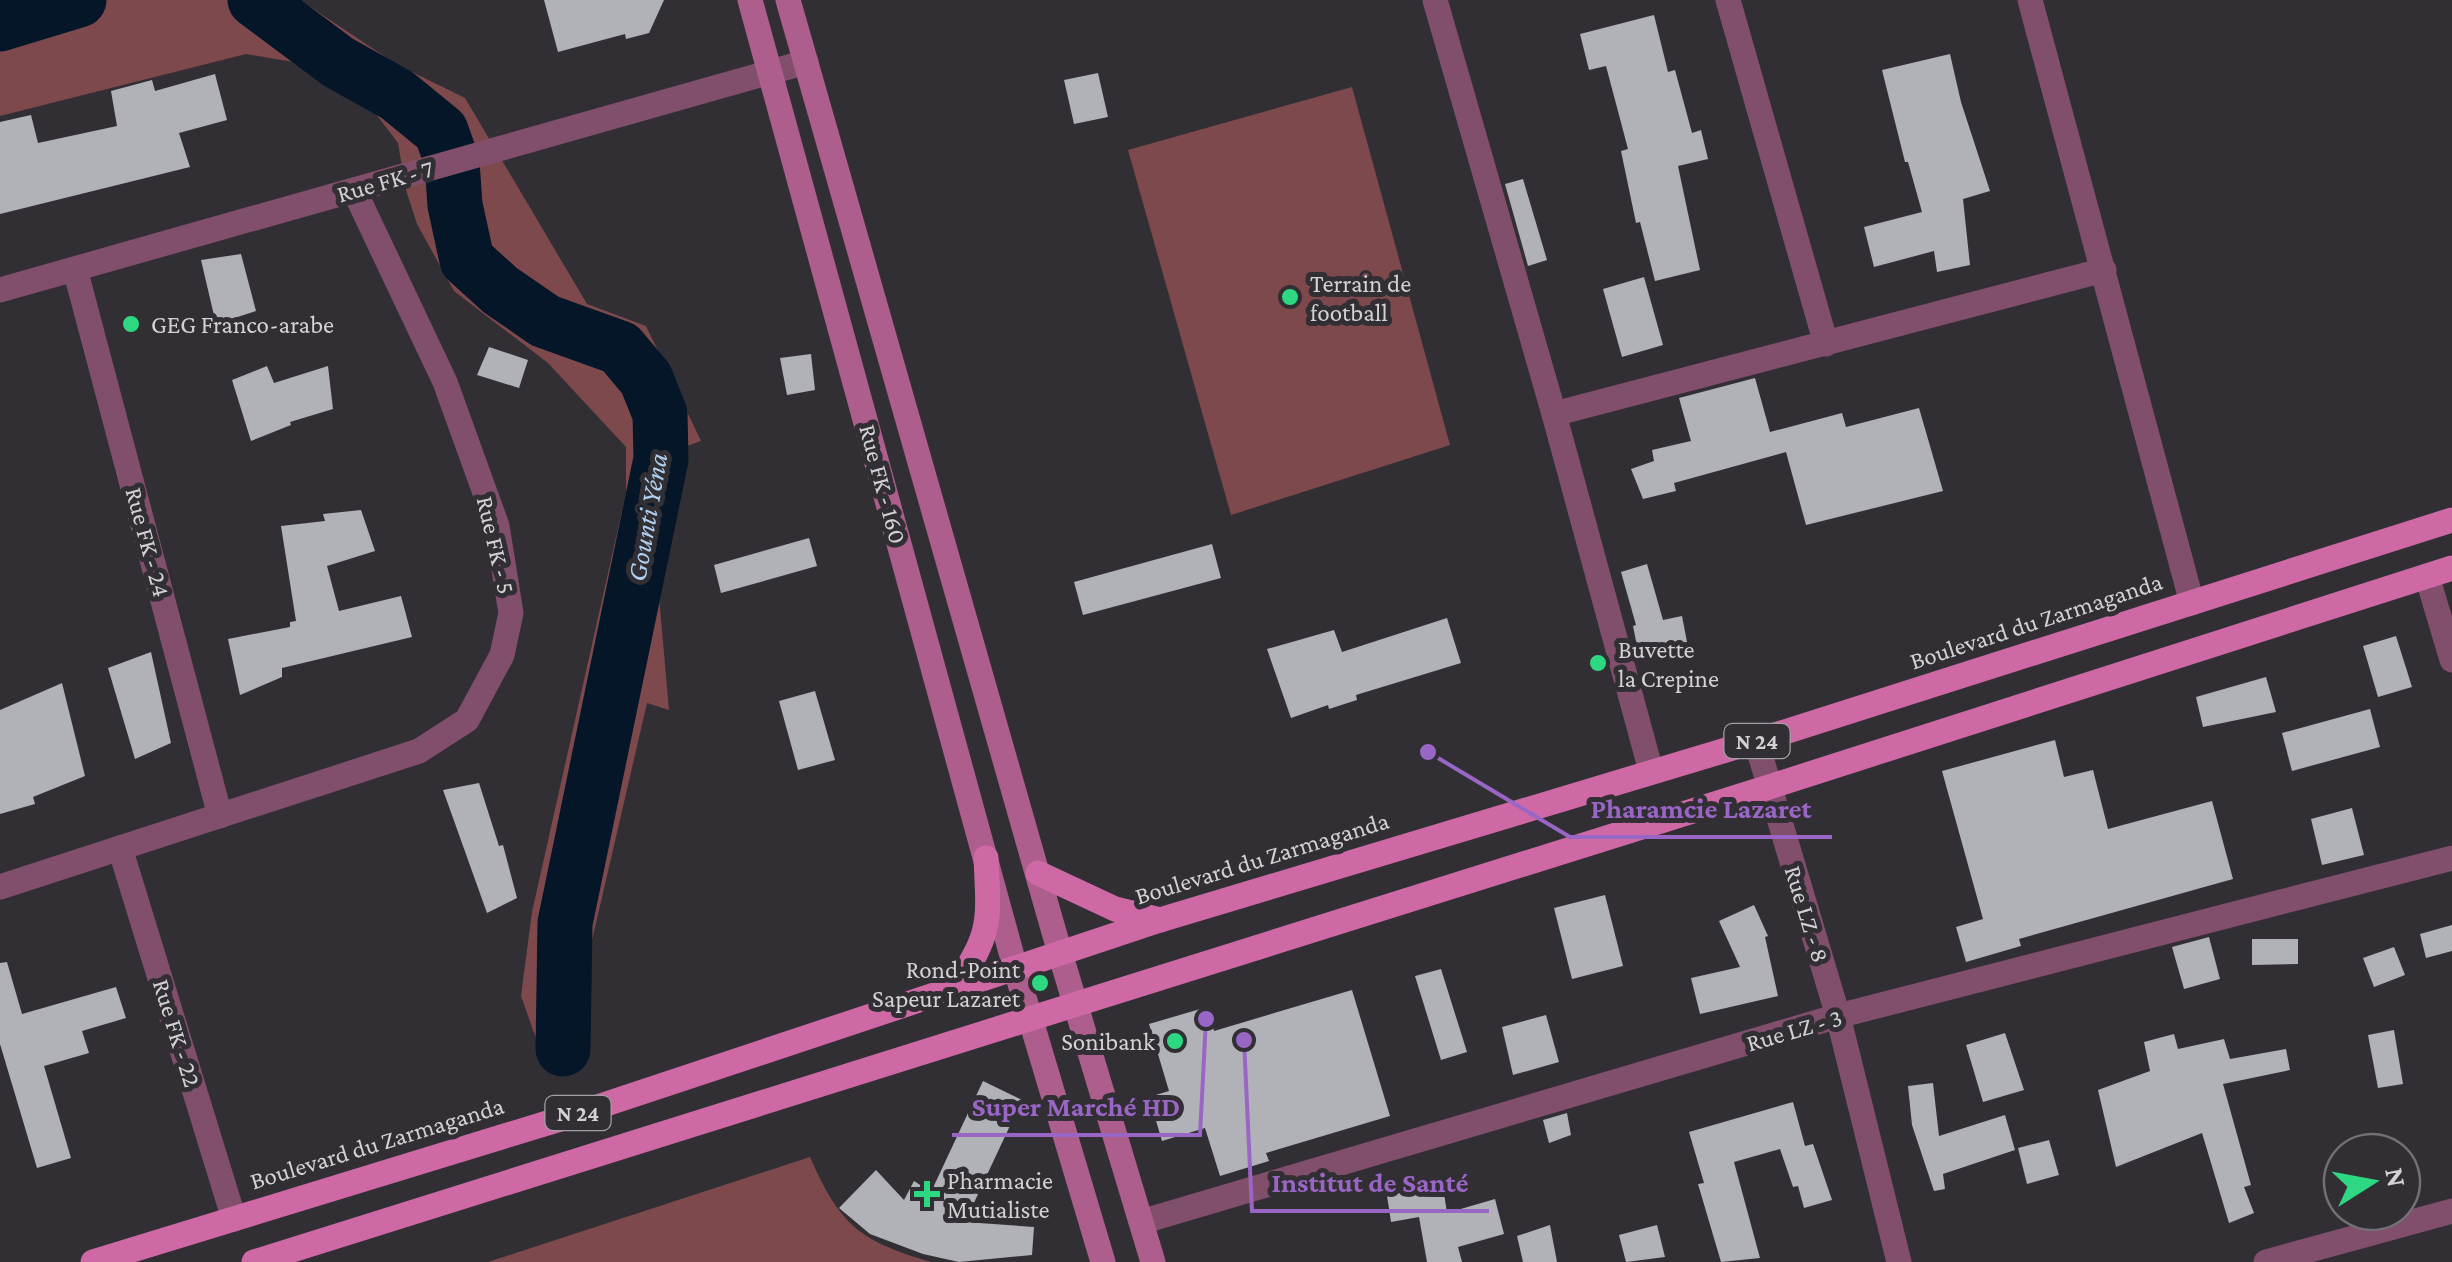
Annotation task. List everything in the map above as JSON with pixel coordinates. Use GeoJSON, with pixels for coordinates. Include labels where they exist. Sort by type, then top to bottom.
{"type":"FeatureCollection","features":[{"type":"Feature","properties":{"kind":"main road","name":"Rue FK - 160"},"geometry":{"type":"LineString","coordinates":[[750,0],[1015,968],[1103,1262]]}},
{"type":"Feature","properties":{"kind":"main road","name":"Rue FK - 160"},"geometry":{"type":"LineString","coordinates":[[788,0],[1060,952],[1153,1262]]}},
{"type":"Feature","properties":{"kind":"main road","name":"Boulevard du Zarmaganda"},"geometry":{"type":"LineString","coordinates":[[93,1262],[567,1116],[1160,920],[1756,741],[2452,520]]}},
{"type":"Feature","properties":{"kind":"main road","name":"N 24"},"geometry":{"type":"LineString","coordinates":[[254,1262],[2440,572]]}},
{"type":"Feature","properties":{"kind":"main road"},"geometry":{"type":"LineString","coordinates":[[954,988],[976,956],[987,930],[986,858]]}},
{"type":"Feature","properties":{"kind":"main road"},"geometry":{"type":"LineString","coordinates":[[1038,873],[1115,909],[1160,920]]}},
{"type":"Feature","properties":{"kind":"street"},"geometry":{"type":"LineString","coordinates":[[1435,0],[1652,771]]}},
{"type":"Feature","properties":{"kind":"street"},"geometry":{"type":"LineString","coordinates":[[1728,0],[1826,344]]}},
{"type":"Feature","properties":{"kind":"street"},"geometry":{"type":"LineString","coordinates":[[2030,0],[2192,603]]}},
{"type":"Feature","properties":{"kind":"street","name":"Rue FK - 7"},"geometry":{"type":"LineString","coordinates":[[0,290],[806,62]]}},
{"type":"Feature","properties":{"kind":"street","name":"Rue FK - 5"},"geometry":{"type":"LineString","coordinates":[[0,888],[419,751],[467,720],[502,655],[511,613],[497,526],[444,382],[354,190]]}},
{"type":"Feature","properties":{"kind":"street","name":"Rue FK - 24"},"geometry":{"type":"LineString","coordinates":[[76,269],[220,816]]}},
{"type":"Feature","properties":{"kind":"street"},"geometry":{"type":"LineString","coordinates":[[1554,414],[2104,270]]}},
{"type":"Feature","properties":{"kind":"street"},"geometry":{"type":"LineString","coordinates":[[2440,572],[2452,660]]}},
{"type":"Feature","properties":{"kind":"street","name":"Rue LZ - 8"},"geometry":{"type":"LineString","coordinates":[[1756,741],[1838,1016],[1899,1262]]}},
{"type":"Feature","properties":{"kind":"street","name":"Rue FK - 22"},"geometry":{"type":"LineString","coordinates":[[120,848],[234,1219]]}},
{"type":"Feature","properties":{"kind":"street","name":"Rue LZ - 3"},"geometry":{"type":"LineString","coordinates":[[1142,1222],[1838,1016],[2452,858]]}},
{"type":"Feature","properties":{"kind":"street"},"geometry":{"type":"LineString","coordinates":[[2266,1262],[2452,1211]]}},
{"type":"Feature","properties":{"kind":"shaded area"},"geometry":{"type":"Polygon","coordinates":[[[0,0],[300,0],[396,64],[465,98],[587,304],[646,326],[701,441],[647,461],[669,710],[647,703],[578,1001],[563,1049],[543,1058],[521,996],[532,912],[626,493],[626,447],[548,363],[454,291],[417,224],[398,143],[370,106],[323,67],[246,54],[0,116],[0,0]]]}},
{"type":"Feature","properties":{"kind":"shaded area","name":"Terrain de football"},"geometry":{"type":"Polygon","coordinates":[[[1352,87],[1450,445],[1231,515],[1128,150],[1352,87]]]}},
{"type":"Feature","properties":{"kind":"shaded area"},"geometry":{"type":"Polygon","coordinates":[[[810,1157],[831,1199],[855,1227],[886,1246],[931,1262],[488,1262],[810,1157]]]}},
{"type":"Feature","properties":{"kind":"building"},"geometry":{"type":"Polygon","coordinates":[[[544,0],[664,0],[649,33],[626,39],[625,34],[558,52],[544,0]]]}},
{"type":"Feature","properties":{"kind":"building"},"geometry":{"type":"Polygon","coordinates":[[[1654,15],[1668,72],[1675,70],[1692,133],[1701,130],[1708,159],[1678,166],[1700,270],[1655,281],[1640,222],[1636,223],[1621,151],[1628,149],[1606,66],[1589,70],[1580,34],[1654,15]]]}},
{"type":"Feature","properties":{"kind":"building"},"geometry":{"type":"Polygon","coordinates":[[[1950,54],[1990,191],[1963,199],[1970,265],[1937,272],[1934,251],[1874,267],[1864,227],[1922,212],[1882,70],[1950,54]]]}},
{"type":"Feature","properties":{"kind":"building"},"geometry":{"type":"Polygon","coordinates":[[[1098,73],[1108,117],[1074,124],[1064,80],[1098,73]]]}},
{"type":"Feature","properties":{"kind":"building"},"geometry":{"type":"Polygon","coordinates":[[[215,74],[227,120],[179,133],[190,167],[0,214],[0,122],[31,115],[38,143],[117,126],[111,91],[152,80],[155,91],[215,74]]]}},
{"type":"Feature","properties":{"kind":"building"},"geometry":{"type":"Polygon","coordinates":[[[1523,179],[1547,260],[1528,266],[1505,184],[1523,179]]]}},
{"type":"Feature","properties":{"kind":"building"},"geometry":{"type":"Polygon","coordinates":[[[241,254],[256,311],[216,324],[201,260],[241,254]]]}},
{"type":"Feature","properties":{"kind":"building"},"geometry":{"type":"Polygon","coordinates":[[[1644,277],[1663,345],[1622,357],[1603,289],[1644,277]]]}},
{"type":"Feature","properties":{"kind":"building"},"geometry":{"type":"Polygon","coordinates":[[[489,347],[528,360],[519,388],[477,375],[489,347]]]}},
{"type":"Feature","properties":{"kind":"building"},"geometry":{"type":"Polygon","coordinates":[[[811,354],[815,390],[787,395],[780,358],[811,354]]]}},
{"type":"Feature","properties":{"kind":"building"},"geometry":{"type":"Polygon","coordinates":[[[267,366],[274,383],[328,366],[333,409],[290,422],[291,425],[251,441],[232,380],[267,366]]]}},
{"type":"Feature","properties":{"kind":"building"},"geometry":{"type":"Polygon","coordinates":[[[1755,378],[1770,432],[1842,413],[1846,427],[1919,408],[1943,491],[1806,525],[1786,452],[1674,483],[1676,491],[1643,499],[1631,469],[1654,461],[1652,450],[1691,441],[1679,398],[1755,378]]]}},
{"type":"Feature","properties":{"kind":"building"},"geometry":{"type":"Polygon","coordinates":[[[361,510],[375,551],[327,566],[339,611],[401,596],[412,637],[282,668],[282,677],[240,695],[228,639],[290,627],[290,622],[296,621],[281,526],[325,521],[323,514],[361,510]]]}},
{"type":"Feature","properties":{"kind":"building"},"geometry":{"type":"Polygon","coordinates":[[[809,538],[817,566],[721,593],[714,565],[809,538]]]}},
{"type":"Feature","properties":{"kind":"building"},"geometry":{"type":"Polygon","coordinates":[[[1212,544],[1221,578],[1083,615],[1074,582],[1212,544]]]}},
{"type":"Feature","properties":{"kind":"building"},"geometry":{"type":"Polygon","coordinates":[[[1647,564],[1663,620],[1682,616],[1687,642],[1638,651],[1633,626],[1636,625],[1621,572],[1647,564]]]}},
{"type":"Feature","properties":{"kind":"building"},"geometry":{"type":"Polygon","coordinates":[[[1447,618],[1461,663],[1356,695],[1357,700],[1291,718],[1267,649],[1334,630],[1342,652],[1447,618]]]}},
{"type":"Feature","properties":{"kind":"building"},"geometry":{"type":"Polygon","coordinates":[[[2396,636],[2412,687],[2378,697],[2363,646],[2396,636]]]}},
{"type":"Feature","properties":{"kind":"building"},"geometry":{"type":"Polygon","coordinates":[[[151,652],[171,743],[135,759],[108,668],[151,652]]]}},
{"type":"Feature","properties":{"kind":"building"},"geometry":{"type":"Polygon","coordinates":[[[2266,677],[2276,712],[2203,727],[2196,697],[2266,677]]]}},
{"type":"Feature","properties":{"kind":"building"},"geometry":{"type":"Polygon","coordinates":[[[62,683],[85,776],[33,797],[35,804],[0,814],[0,710],[62,683]]]}},
{"type":"Feature","properties":{"kind":"building"},"geometry":{"type":"Polygon","coordinates":[[[815,691],[835,760],[798,770],[779,701],[815,691]]]}},
{"type":"Feature","properties":{"kind":"building"},"geometry":{"type":"Polygon","coordinates":[[[2370,709],[2380,747],[2292,771],[2282,733],[2370,709]]]}},
{"type":"Feature","properties":{"kind":"building"},"geometry":{"type":"Polygon","coordinates":[[[2055,740],[2064,777],[2093,770],[2108,829],[2212,801],[2233,879],[2019,939],[2021,946],[1966,962],[1956,927],[1983,919],[1942,771],[2055,740]]]}},
{"type":"Feature","properties":{"kind":"building"},"geometry":{"type":"Polygon","coordinates":[[[479,783],[499,846],[503,845],[517,898],[487,913],[443,790],[479,783]]]}},
{"type":"Feature","properties":{"kind":"building"},"geometry":{"type":"Polygon","coordinates":[[[2352,808],[2364,855],[2322,865],[2311,819],[2352,808]]]}},
{"type":"Feature","properties":{"kind":"building"},"geometry":{"type":"Polygon","coordinates":[[[1605,895],[1623,966],[1572,979],[1554,908],[1605,895]]]}},
{"type":"Feature","properties":{"kind":"building"},"geometry":{"type":"Polygon","coordinates":[[[1754,905],[1768,936],[1765,937],[1778,996],[1700,1014],[1691,978],[1740,967],[1719,921],[1754,905]]]}},
{"type":"Feature","properties":{"kind":"building"},"geometry":{"type":"Polygon","coordinates":[[[2452,925],[2452,951],[2426,958],[2420,934],[2452,925]]]}},
{"type":"Feature","properties":{"kind":"building"},"geometry":{"type":"Polygon","coordinates":[[[2209,937],[2220,979],[2184,989],[2172,947],[2209,937]]]}},
{"type":"Feature","properties":{"kind":"building"},"geometry":{"type":"Polygon","coordinates":[[[2252,939],[2298,939],[2298,964],[2252,965],[2252,939]]]}},
{"type":"Feature","properties":{"kind":"building"},"geometry":{"type":"Polygon","coordinates":[[[2394,947],[2405,975],[2374,987],[2363,958],[2394,947]]]}},
{"type":"Feature","properties":{"kind":"building"},"geometry":{"type":"Polygon","coordinates":[[[7,962],[22,1014],[116,987],[126,1018],[82,1031],[89,1053],[44,1066],[71,1158],[37,1168],[0,1044],[0,963],[7,962]]]}},
{"type":"Feature","properties":{"kind":"building"},"geometry":{"type":"Polygon","coordinates":[[[1441,969],[1467,1052],[1441,1060],[1415,976],[1441,969]]]}},
{"type":"Feature","properties":{"kind":"building"},"geometry":{"type":"Polygon","coordinates":[[[1352,990],[1390,1116],[1266,1153],[1269,1161],[1220,1176],[1205,1128],[1162,1141],[1149,1097],[1169,1091],[1149,1024],[1207,1007],[1214,1031],[1352,990]]]}},
{"type":"Feature","properties":{"kind":"building"},"geometry":{"type":"Polygon","coordinates":[[[1546,1015],[1559,1062],[1513,1075],[1502,1027],[1546,1015]]]}},
{"type":"Feature","properties":{"kind":"building"},"geometry":{"type":"Polygon","coordinates":[[[2394,1030],[2403,1084],[2378,1088],[2368,1035],[2394,1030]]]}},
{"type":"Feature","properties":{"kind":"building"},"geometry":{"type":"Polygon","coordinates":[[[2005,1033],[2024,1090],[1983,1102],[1966,1045],[2005,1033]]]}},
{"type":"Feature","properties":{"kind":"building"},"geometry":{"type":"Polygon","coordinates":[[[2174,1034],[2178,1049],[2224,1039],[2230,1059],[2286,1049],[2290,1070],[2223,1084],[2251,1185],[2244,1187],[2254,1213],[2229,1223],[2202,1133],[2116,1167],[2098,1090],[2150,1071],[2144,1042],[2174,1034]]]}},
{"type":"Feature","properties":{"kind":"building"},"geometry":{"type":"Polygon","coordinates":[[[983,1081],[1022,1100],[965,1222],[1034,1227],[1032,1255],[959,1262],[923,1254],[870,1234],[839,1208],[876,1170],[904,1200],[914,1181],[931,1192],[983,1081]]]}},
{"type":"Feature","properties":{"kind":"building"},"geometry":{"type":"Polygon","coordinates":[[[1933,1083],[1939,1136],[2005,1115],[2015,1150],[1943,1174],[1945,1189],[1934,1191],[1912,1125],[1908,1086],[1933,1083]]]}},
{"type":"Feature","properties":{"kind":"building"},"geometry":{"type":"Polygon","coordinates":[[[1793,1102],[1805,1146],[1813,1144],[1832,1200],[1804,1208],[1780,1149],[1734,1162],[1760,1258],[1721,1262],[1698,1184],[1704,1183],[1689,1132],[1793,1102]]]}},
{"type":"Feature","properties":{"kind":"building"},"geometry":{"type":"Polygon","coordinates":[[[1567,1113],[1571,1135],[1549,1143],[1543,1120],[1567,1113]]]}},
{"type":"Feature","properties":{"kind":"building"},"geometry":{"type":"Polygon","coordinates":[[[2049,1140],[2059,1175],[2027,1184],[2018,1148],[2049,1140]]]}},
{"type":"Feature","properties":{"kind":"building"},"geometry":{"type":"Polygon","coordinates":[[[1442,1180],[1447,1213],[1495,1199],[1504,1234],[1458,1247],[1462,1262],[1427,1262],[1419,1217],[1391,1222],[1386,1189],[1442,1180]]]}},
{"type":"Feature","properties":{"kind":"building"},"geometry":{"type":"Polygon","coordinates":[[[1550,1225],[1557,1262],[1523,1262],[1517,1236],[1550,1225]]]}},
{"type":"Feature","properties":{"kind":"building"},"geometry":{"type":"Polygon","coordinates":[[[1657,1225],[1665,1257],[1626,1262],[1619,1235],[1657,1225]]]}},
{"type":"Feature","properties":{"kind":"waterway","name":"Gounti Yéna"},"geometry":{"type":"LineString","coordinates":[[0,24],[79,0]]}},
{"type":"Feature","properties":{"kind":"waterway","name":"Gounti Yéna"},"geometry":{"type":"LineString","coordinates":[[255,0],[338,62],[397,95],[441,131],[452,162],[455,205],[467,260],[500,290],[545,321],[620,348],[646,379],[660,414],[661,459],[565,923],[563,1049]]}},
{"type":"Feature","properties":{"kind":"place","name":"Terrain de football"},"geometry":{"type":"Point","coordinates":[1290,297]}},
{"type":"Feature","properties":{"kind":"place","name":"GEG Franco-arabe"},"geometry":{"type":"Point","coordinates":[131,324]}},
{"type":"Feature","properties":{"kind":"place","name":"Buvette la Crepine"},"geometry":{"type":"Point","coordinates":[1598,663]}},
{"type":"Feature","properties":{"kind":"place","name":"Pharamcie Lazaret"},"geometry":{"type":"Point","coordinates":[1428,752]}},
{"type":"Feature","properties":{"kind":"place","name":"Rond-Point Sapeur Lazaret"},"geometry":{"type":"Point","coordinates":[1040,983]}},
{"type":"Feature","properties":{"kind":"place","name":"Super Marché HD"},"geometry":{"type":"Point","coordinates":[1206,1019]}},
{"type":"Feature","properties":{"kind":"place","name":"Institut de Santé"},"geometry":{"type":"Point","coordinates":[1244,1040]}},
{"type":"Feature","properties":{"kind":"place","name":"Sonibank"},"geometry":{"type":"Point","coordinates":[1175,1041]}},
{"type":"Feature","properties":{"kind":"place","name":"Pharmacie Mutialiste"},"geometry":{"type":"Point","coordinates":[927,1194]}}]}
